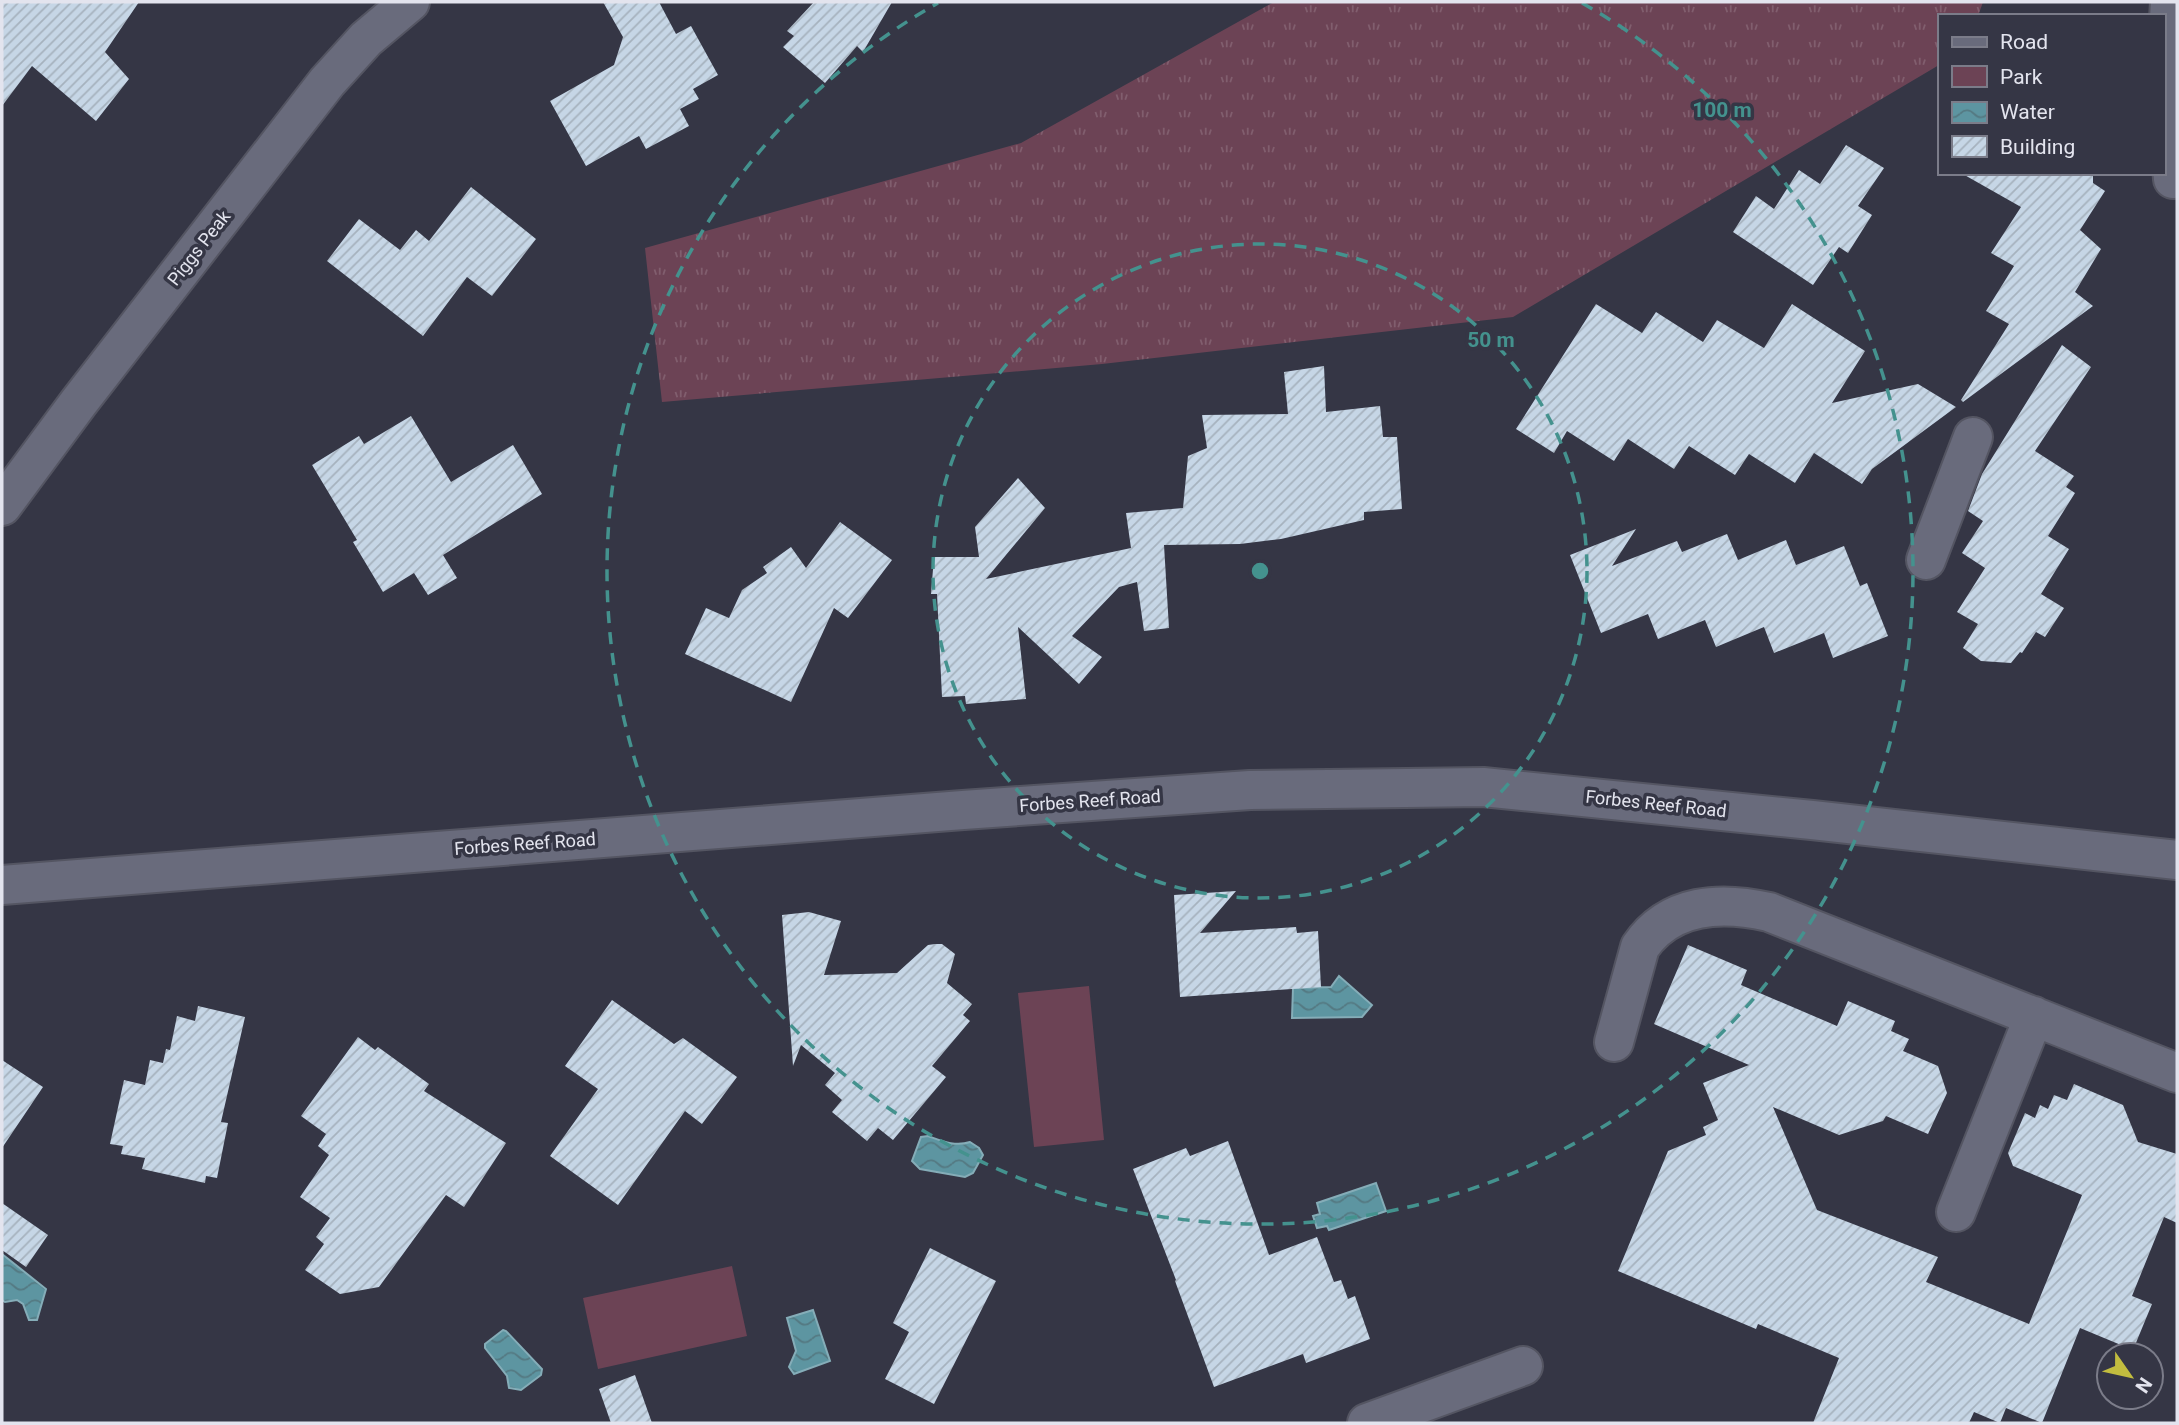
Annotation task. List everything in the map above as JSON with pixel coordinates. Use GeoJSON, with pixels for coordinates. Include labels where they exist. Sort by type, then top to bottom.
{"type":"FeatureCollection","features":[{"type":"Feature","properties":{"kind":"street","name":"Piggs Peak"},"geometry":{"type":"LineString","coordinates":[[2,506],[79,402],[327,82],[366,39],[410,2]]}},
{"type":"Feature","properties":{"kind":"street"},"geometry":{"type":"LineString","coordinates":[[2170,2],[2166,51],[2173,179]]}},
{"type":"Feature","properties":{"kind":"street"},"geometry":{"type":"LineString","coordinates":[[1926,560],[1973,438]]}},
{"type":"Feature","properties":{"kind":"street","name":"Forbes Reef Road"},"geometry":{"type":"LineString","coordinates":[[2,885],[1236,791],[1483,787],[2177,860]]}},
{"type":"Feature","properties":{"kind":"street"},"geometry":{"type":"LineString","coordinates":[[1614,1042],[1640,947],[1648,937],[1670,919],[1689,910],[1743,906],[1769,912],[2177,1073]]}},
{"type":"Feature","properties":{"kind":"street"},"geometry":{"type":"LineString","coordinates":[[1956,1212],[2034,1016]]}},
{"type":"Feature","properties":{"kind":"street"},"geometry":{"type":"LineString","coordinates":[[1367,1423],[1523,1366]]}},
{"type":"Feature","properties":{"kind":"green space"},"geometry":{"type":"Polygon","coordinates":[[[1274,2],[1983,2],[1979,14],[1938,14],[1938,66],[1513,317],[1102,364],[662,402],[645,248],[1021,143],[1274,2]]]}},
{"type":"Feature","properties":{"kind":"green space"},"geometry":{"type":"Polygon","coordinates":[[[1089,986],[1104,1140],[1034,1147],[1018,993],[1089,986]]]}},
{"type":"Feature","properties":{"kind":"green space"},"geometry":{"type":"Polygon","coordinates":[[[732,1266],[747,1336],[598,1369],[583,1298],[732,1266]]]}},
{"type":"Feature","properties":{"kind":"water"},"geometry":{"type":"Polygon","coordinates":[[[1339,976],[1372,1005],[1362,1017],[1292,1018],[1293,988],[1331,987],[1339,976]]]}},
{"type":"Feature","properties":{"kind":"water"},"geometry":{"type":"Polygon","coordinates":[[[928,1136],[954,1144],[970,1142],[979,1148],[983,1155],[973,1173],[965,1177],[920,1169],[912,1161],[921,1137],[928,1136]]]}},
{"type":"Feature","properties":{"kind":"water"},"geometry":{"type":"Polygon","coordinates":[[[1376,1183],[1386,1211],[1329,1230],[1327,1226],[1317,1228],[1313,1216],[1320,1214],[1317,1203],[1376,1183]]]}},
{"type":"Feature","properties":{"kind":"water"},"geometry":{"type":"Polygon","coordinates":[[[2,1254],[46,1289],[37,1320],[29,1320],[23,1304],[17,1300],[2,1300],[2,1254]]]}},
{"type":"Feature","properties":{"kind":"water"},"geometry":{"type":"Polygon","coordinates":[[[813,1310],[830,1361],[794,1374],[789,1367],[796,1351],[787,1318],[813,1310]]]}},
{"type":"Feature","properties":{"kind":"water"},"geometry":{"type":"Polygon","coordinates":[[[503,1330],[542,1369],[541,1375],[521,1390],[509,1388],[507,1376],[485,1348],[485,1344],[503,1330]]]}},
{"type":"Feature","properties":{"kind":"building"},"geometry":{"type":"Polygon","coordinates":[[[2,2],[139,2],[105,52],[129,79],[96,121],[32,66],[2,106],[2,2]]]}},
{"type":"Feature","properties":{"kind":"building"},"geometry":{"type":"Polygon","coordinates":[[[603,2],[659,2],[676,34],[691,26],[718,75],[693,89],[699,99],[680,109],[689,126],[646,149],[639,136],[586,166],[550,101],[614,65],[623,37],[603,2]]]}},
{"type":"Feature","properties":{"kind":"building"},"geometry":{"type":"Polygon","coordinates":[[[814,2],[892,2],[863,52],[857,46],[825,83],[783,47],[794,36],[787,31],[814,2]]]}},
{"type":"Feature","properties":{"kind":"building"},"geometry":{"type":"Polygon","coordinates":[[[1846,145],[1884,168],[1858,206],[1872,215],[1848,253],[1839,247],[1813,285],[1733,232],[1756,196],[1774,209],[1799,170],[1820,184],[1846,145]]]}},
{"type":"Feature","properties":{"kind":"building"},"geometry":{"type":"Polygon","coordinates":[[[1965,175],[2093,175],[2093,183],[2105,191],[2080,230],[2101,249],[2075,292],[2093,306],[1963,402],[1961,400],[2009,324],[1986,311],[2014,266],[1991,253],[2021,207],[1965,175]]]}},
{"type":"Feature","properties":{"kind":"building"},"geometry":{"type":"Polygon","coordinates":[[[471,187],[536,239],[492,296],[467,277],[423,336],[327,261],[359,219],[400,250],[416,230],[429,241],[471,187]]]}},
{"type":"Feature","properties":{"kind":"building"},"geometry":{"type":"Polygon","coordinates":[[[1596,304],[1642,333],[1656,312],[1703,342],[1717,320],[1764,348],[1792,304],[1865,351],[1832,403],[1918,384],[1956,407],[1872,469],[1862,484],[1814,453],[1795,483],[1749,454],[1735,475],[1689,446],[1674,469],[1628,439],[1614,461],[1567,431],[1554,453],[1516,429],[1596,304]]]}},
{"type":"Feature","properties":{"kind":"building"},"geometry":{"type":"Polygon","coordinates":[[[2062,345],[2091,367],[2035,451],[2074,476],[2066,487],[2075,493],[2048,536],[2069,549],[2041,594],[2064,608],[2045,637],[2036,632],[2022,653],[2011,663],[1981,661],[1963,648],[1978,624],[1957,612],[1985,568],[1962,553],[1983,521],[1968,511],[1982,474],[2062,345]]]}},
{"type":"Feature","properties":{"kind":"building"},"geometry":{"type":"Polygon","coordinates":[[[1324,366],[1326,412],[1380,406],[1383,437],[1397,437],[1402,509],[1364,512],[1364,520],[1281,539],[1240,544],[1164,545],[1169,628],[1144,631],[1137,582],[1119,587],[1072,636],[1102,657],[1079,684],[1018,627],[1026,699],[966,704],[965,696],[942,697],[937,594],[931,594],[934,557],[979,557],[975,527],[1018,478],[1045,508],[986,579],[1131,548],[1126,513],[1183,508],[1188,456],[1207,448],[1202,415],[1288,414],[1284,372],[1324,366]]]}},
{"type":"Feature","properties":{"kind":"building"},"geometry":{"type":"Polygon","coordinates":[[[411,416],[451,482],[513,445],[542,494],[443,555],[457,578],[428,595],[414,573],[383,592],[353,542],[357,540],[312,465],[359,436],[364,444],[411,416]]]}},
{"type":"Feature","properties":{"kind":"building"},"geometry":{"type":"Polygon","coordinates":[[[840,522],[892,560],[848,618],[834,608],[791,702],[685,654],[706,608],[729,618],[742,590],[767,573],[763,567],[791,547],[806,568],[840,522]]]}},
{"type":"Feature","properties":{"kind":"building"},"geometry":{"type":"Polygon","coordinates":[[[1636,529],[1612,566],[1677,541],[1682,552],[1727,534],[1738,560],[1786,540],[1796,565],[1844,546],[1860,586],[1867,583],[1888,636],[1833,658],[1824,633],[1774,653],[1764,627],[1716,647],[1705,620],[1658,639],[1648,614],[1601,633],[1570,555],[1636,529]]]}},
{"type":"Feature","properties":{"kind":"building"},"geometry":{"type":"Polygon","coordinates":[[[1236,891],[1200,933],[1296,927],[1297,933],[1318,931],[1321,987],[1180,997],[1174,895],[1236,891]]]}},
{"type":"Feature","properties":{"kind":"building"},"geometry":{"type":"Polygon","coordinates":[[[809,912],[841,921],[824,975],[897,973],[928,945],[942,944],[955,954],[947,983],[972,1004],[963,1015],[970,1021],[932,1066],[946,1077],[893,1140],[878,1128],[867,1141],[832,1112],[842,1100],[825,1085],[835,1073],[801,1045],[793,1066],[782,915],[809,912]]]}},
{"type":"Feature","properties":{"kind":"building"},"geometry":{"type":"Polygon","coordinates":[[[1688,945],[1747,970],[1741,985],[1837,1026],[1848,1001],[1895,1021],[1891,1031],[1909,1039],[1903,1051],[1938,1066],[1947,1093],[1928,1134],[1886,1116],[1883,1121],[1839,1135],[1773,1107],[1817,1210],[1938,1257],[1926,1282],[2029,1324],[2082,1195],[2013,1166],[2008,1153],[2025,1113],[2035,1118],[2040,1105],[2048,1109],[2054,1095],[2067,1100],[2074,1084],[2123,1105],[2138,1142],[2177,1154],[2177,1223],[2164,1217],[2132,1296],[2152,1304],[2137,1341],[2111,1341],[2080,1328],[2042,1423],[2006,1408],[2000,1423],[1974,1412],[1969,1423],[1813,1423],[1839,1358],[1758,1324],[1756,1329],[1618,1271],[1668,1151],[1706,1135],[1703,1127],[1718,1120],[1703,1083],[1749,1065],[1654,1024],[1688,945]]]}},
{"type":"Feature","properties":{"kind":"building"},"geometry":{"type":"Polygon","coordinates":[[[612,1000],[674,1044],[683,1038],[737,1077],[702,1124],[685,1111],[618,1205],[550,1156],[598,1089],[565,1066],[612,1000]]]}},
{"type":"Feature","properties":{"kind":"building"},"geometry":{"type":"Polygon","coordinates":[[[198,1006],[245,1017],[221,1122],[228,1123],[217,1178],[206,1176],[205,1183],[142,1169],[145,1158],[121,1154],[123,1146],[110,1144],[124,1080],[145,1085],[150,1060],[163,1063],[166,1049],[170,1050],[177,1016],[195,1021],[198,1006]]]}},
{"type":"Feature","properties":{"kind":"building"},"geometry":{"type":"Polygon","coordinates":[[[358,1037],[375,1050],[378,1047],[429,1084],[424,1091],[506,1143],[464,1207],[446,1195],[379,1287],[340,1294],[305,1270],[324,1244],[316,1237],[330,1218],[300,1197],[329,1155],[318,1146],[326,1134],[301,1116],[358,1037]]]}},
{"type":"Feature","properties":{"kind":"building"},"geometry":{"type":"Polygon","coordinates":[[[2,1060],[43,1087],[2,1148],[2,1060]]]}},
{"type":"Feature","properties":{"kind":"building"},"geometry":{"type":"Polygon","coordinates":[[[1228,1141],[1269,1255],[1317,1237],[1334,1282],[1341,1280],[1348,1299],[1355,1296],[1370,1339],[1306,1363],[1303,1354],[1214,1387],[1133,1169],[1186,1148],[1190,1156],[1228,1141]]]}},
{"type":"Feature","properties":{"kind":"building"},"geometry":{"type":"Polygon","coordinates":[[[2,1203],[48,1235],[26,1267],[2,1250],[2,1203]]]}},
{"type":"Feature","properties":{"kind":"building"},"geometry":{"type":"Polygon","coordinates":[[[930,1248],[996,1281],[934,1404],[885,1379],[909,1332],[893,1323],[930,1248]]]}},
{"type":"Feature","properties":{"kind":"building"},"geometry":{"type":"Polygon","coordinates":[[[635,1375],[652,1423],[611,1423],[599,1389],[635,1375]]]}}]}
